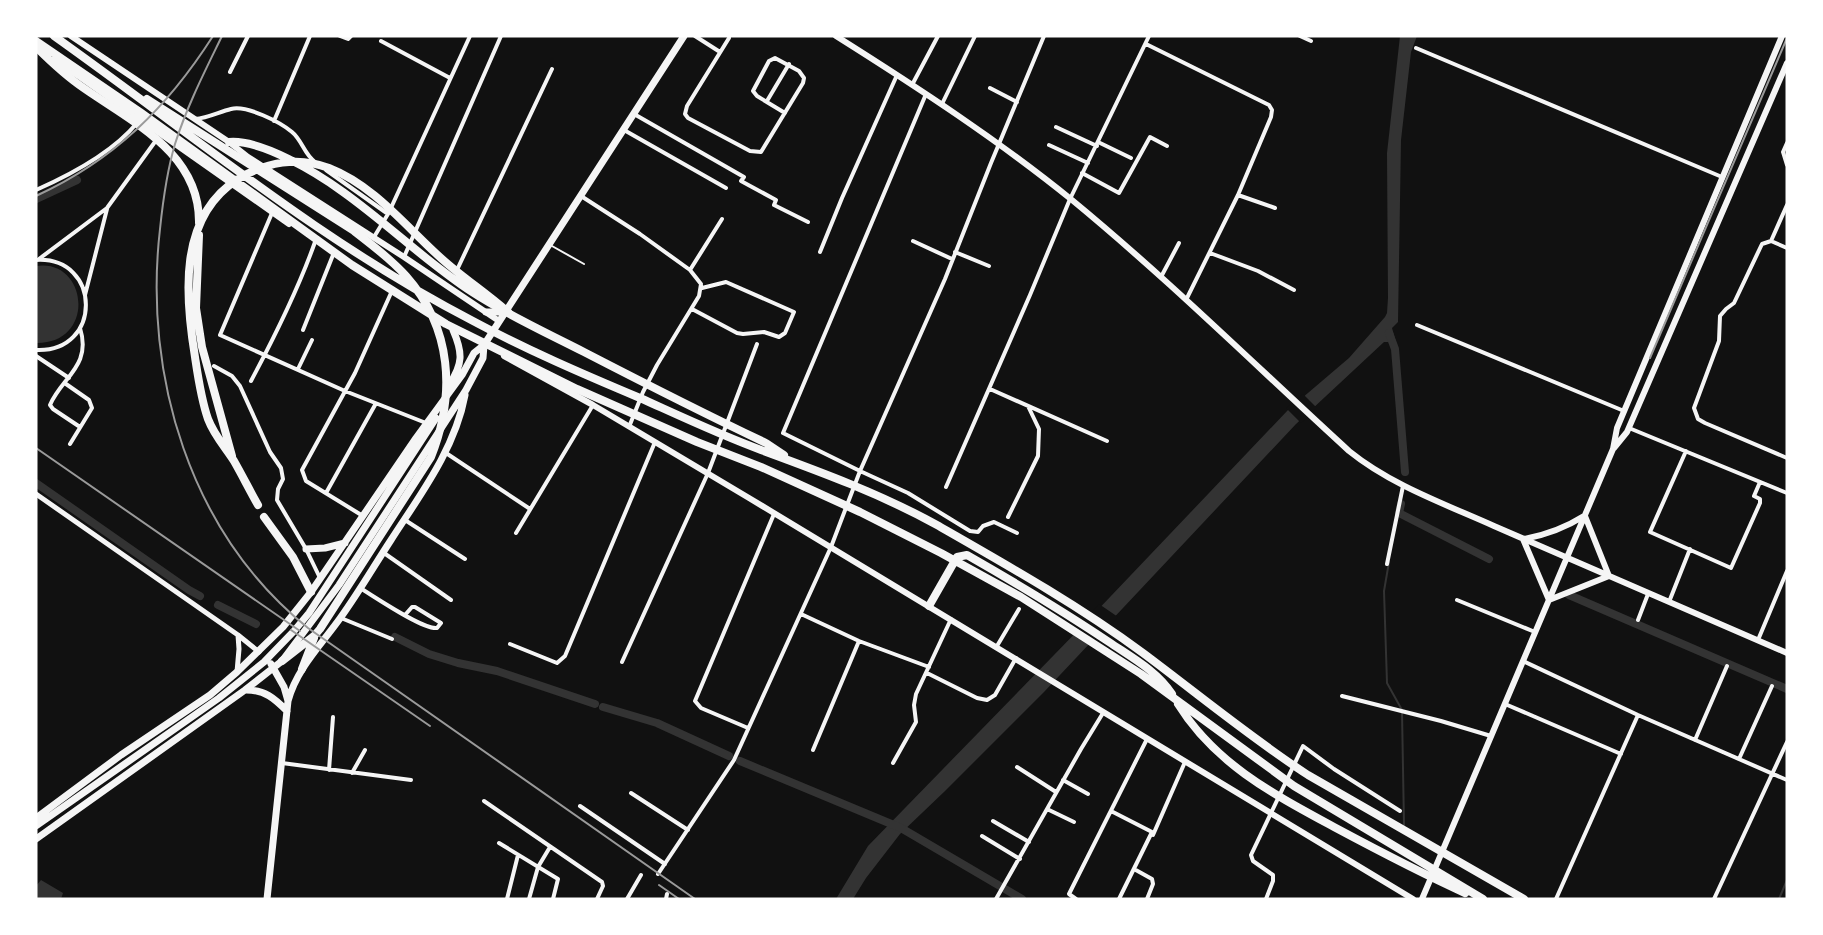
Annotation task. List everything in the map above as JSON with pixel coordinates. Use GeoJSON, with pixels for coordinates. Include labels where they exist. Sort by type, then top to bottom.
{"type":"FeatureCollection","features":[{"type":"Feature","properties":{"kind":"highway"},"geometry":{"type":"LineString","coordinates":[[54,36],[261,189],[380,269],[427,297],[538,353],[718,432],[788,458],[908,509],[1033,581],[1141,652],[1267,748],[1308,776],[1524,899]]}},
{"type":"Feature","properties":{"kind":"highway"},"geometry":{"type":"LineString","coordinates":[[36,41],[140,112],[352,265],[446,324],[577,389],[697,442],[761,467],[860,512],[1022,597],[1141,674],[1294,786],[1483,899]]}},
{"type":"Feature","properties":{"kind":"highway"},"geometry":{"type":"LineString","coordinates":[[36,48],[82,87],[159,140],[178,159],[190,178],[199,215],[196,308],[202,347],[233,460]]}},
{"type":"Feature","properties":{"kind":"highway"},"geometry":{"type":"LineString","coordinates":[[127,88],[354,231],[397,267],[417,291],[437,329],[446,367],[447,384],[446,403],[431,456],[314,636],[302,669]]}},
{"type":"Feature","properties":{"kind":"highway"},"geometry":{"type":"LineString","coordinates":[[229,142],[236,141],[254,146],[290,160],[321,176],[372,213],[453,279],[496,307],[766,443],[788,458]]}},
{"type":"Feature","properties":{"kind":"highway"},"geometry":{"type":"LineString","coordinates":[[258,505],[233,460],[220,444],[208,418],[199,380],[187,293],[189,260],[198,226],[213,202],[227,186],[261,166],[286,162],[307,163],[330,169],[351,179],[386,206],[448,265],[507,313]]}},
{"type":"Feature","properties":{"kind":"highway"},"geometry":{"type":"LineString","coordinates":[[264,517],[312,592]]}},
{"type":"Feature","properties":{"kind":"highway"},"geometry":{"type":"LineString","coordinates":[[929,606],[957,557],[968,555],[1024,587],[1111,643],[1160,678],[1206,741],[1260,786],[1404,865],[1477,899]]}},
{"type":"Feature","properties":{"kind":"highway"},"geometry":{"type":"LineString","coordinates":[[282,661],[314,636]]}},
{"type":"Feature","properties":{"kind":"main road"},"geometry":{"type":"LineString","coordinates":[[71,36],[248,157],[374,237],[499,321]]}},
{"type":"Feature","properties":{"kind":"main road"},"geometry":{"type":"LineString","coordinates":[[36,826],[219,698],[264,662],[309,612],[406,466],[474,353],[484,345],[499,321],[507,313],[684,36]]}},
{"type":"Feature","properties":{"kind":"main road"},"geometry":{"type":"LineString","coordinates":[[836,36],[942,104],[1070,199],[1186,300],[1358,459],[1403,484],[1523,539],[1787,653]]}},
{"type":"Feature","properties":{"kind":"main road"},"geometry":{"type":"LineString","coordinates":[[1422,899],[1613,449],[1617,428],[1782,36]]}},
{"type":"Feature","properties":{"kind":"main road"},"geometry":{"type":"LineString","coordinates":[[36,48],[391,293],[655,442],[1017,658],[1413,899]]}},
{"type":"Feature","properties":{"kind":"main road"},"geometry":{"type":"LineString","coordinates":[[1613,449],[1629,428],[1787,63]]}},
{"type":"Feature","properties":{"kind":"main road"},"geometry":{"type":"LineString","coordinates":[[176,144],[187,115]]}},
{"type":"Feature","properties":{"kind":"main road"},"geometry":{"type":"LineString","coordinates":[[486,312],[507,313]]}},
{"type":"Feature","properties":{"kind":"main road"},"geometry":{"type":"LineString","coordinates":[[36,818],[121,755],[210,695],[237,672],[283,626],[312,592],[346,543],[458,372],[461,357],[460,346],[453,330]]}},
{"type":"Feature","properties":{"kind":"main road"},"geometry":{"type":"LineString","coordinates":[[36,839],[245,690],[282,661],[327,602],[466,390],[483,358],[484,345]]}},
{"type":"Feature","properties":{"kind":"main road"},"geometry":{"type":"LineString","coordinates":[[416,438],[462,375]]}},
{"type":"Feature","properties":{"kind":"main road"},"geometry":{"type":"LineString","coordinates":[[267,899],[288,701],[302,669],[341,618],[445,452],[466,390]]}},
{"type":"Feature","properties":{"kind":"main road"},"geometry":{"type":"LineString","coordinates":[[1625,410],[1636,412]]}},
{"type":"Feature","properties":{"kind":"main road"},"geometry":{"type":"LineString","coordinates":[[1523,539],[1538,537],[1557,530],[1585,516]]}},
{"type":"Feature","properties":{"kind":"main road"},"geometry":{"type":"LineString","coordinates":[[1585,516],[1609,576]]}},
{"type":"Feature","properties":{"kind":"main road"},"geometry":{"type":"LineString","coordinates":[[1523,539],[1549,600]]}},
{"type":"Feature","properties":{"kind":"main road"},"geometry":{"type":"LineString","coordinates":[[306,549],[326,548],[346,543]]}},
{"type":"Feature","properties":{"kind":"main road"},"geometry":{"type":"LineString","coordinates":[[1549,600],[1609,576]]}},
{"type":"Feature","properties":{"kind":"main road"},"geometry":{"type":"LineString","coordinates":[[312,592],[327,602]]}},
{"type":"Feature","properties":{"kind":"main road"},"geometry":{"type":"LineString","coordinates":[[274,668],[283,626]]}},
{"type":"Feature","properties":{"kind":"main road"},"geometry":{"type":"LineString","coordinates":[[259,651],[274,668],[288,701]]}},
{"type":"Feature","properties":{"kind":"main road"},"geometry":{"type":"LineString","coordinates":[[245,690],[262,692],[274,697],[287,711]]}},
{"type":"Feature","properties":{"kind":"street"},"geometry":{"type":"LineString","coordinates":[[230,72],[248,36]]}},
{"type":"Feature","properties":{"kind":"street"},"geometry":{"type":"LineString","coordinates":[[274,121],[310,36]]}},
{"type":"Feature","properties":{"kind":"street"},"geometry":{"type":"LineString","coordinates":[[340,36],[348,39],[351,36]]}},
{"type":"Feature","properties":{"kind":"street"},"geometry":{"type":"LineString","coordinates":[[374,237],[387,214],[470,36]]}},
{"type":"Feature","properties":{"kind":"street"},"geometry":{"type":"LineString","coordinates":[[404,257],[501,36]]}},
{"type":"Feature","properties":{"kind":"street"},"geometry":{"type":"LineString","coordinates":[[695,36],[720,52]]}},
{"type":"Feature","properties":{"kind":"street"},"geometry":{"type":"LineString","coordinates":[[912,85],[938,36]]}},
{"type":"Feature","properties":{"kind":"street"},"geometry":{"type":"LineString","coordinates":[[942,104],[975,36]]}},
{"type":"Feature","properties":{"kind":"street"},"geometry":{"type":"LineString","coordinates":[[658,874],[734,760],[831,547],[860,471],[956,252],[1044,36]]}},
{"type":"Feature","properties":{"kind":"street"},"geometry":{"type":"LineString","coordinates":[[946,487],[1070,199],[1149,36]]}},
{"type":"Feature","properties":{"kind":"street"},"geometry":{"type":"LineString","coordinates":[[1300,36],[1311,41]]}},
{"type":"Feature","properties":{"kind":"street"},"geometry":{"type":"LineString","coordinates":[[729,38],[687,106],[685,114],[688,118],[750,152],[758,153],[764,150],[804,78],[800,71],[775,58],[769,61],[753,91],[766,102],[785,112]]}},
{"type":"Feature","properties":{"kind":"street"},"geometry":{"type":"LineString","coordinates":[[381,41],[450,78]]}},
{"type":"Feature","properties":{"kind":"street"},"geometry":{"type":"LineString","coordinates":[[1146,44],[1271,108],[1271,117],[1238,195],[1186,300]]}},
{"type":"Feature","properties":{"kind":"street"},"geometry":{"type":"LineString","coordinates":[[1416,48],[1722,177]]}},
{"type":"Feature","properties":{"kind":"street"},"geometry":{"type":"LineString","coordinates":[[766,102],[789,64]]}},
{"type":"Feature","properties":{"kind":"street"},"geometry":{"type":"LineString","coordinates":[[448,286],[466,254],[552,69]]}},
{"type":"Feature","properties":{"kind":"street"},"geometry":{"type":"LineString","coordinates":[[820,252],[897,75]]}},
{"type":"Feature","properties":{"kind":"street"},"geometry":{"type":"LineString","coordinates":[[990,88],[1017,102]]}},
{"type":"Feature","properties":{"kind":"street"},"geometry":{"type":"LineString","coordinates":[[926,94],[783,433],[918,498],[970,531],[978,532],[983,526],[994,522],[1017,532]]}},
{"type":"Feature","properties":{"kind":"street"},"geometry":{"type":"LineString","coordinates":[[195,119],[204,119],[235,108],[244,109],[274,121],[294,133],[309,158],[387,214]]}},
{"type":"Feature","properties":{"kind":"street"},"geometry":{"type":"LineString","coordinates":[[634,113],[744,177],[741,182],[776,200],[774,205],[808,222]]}},
{"type":"Feature","properties":{"kind":"street"},"geometry":{"type":"LineString","coordinates":[[36,190],[90,161],[131,131],[140,119]]}},
{"type":"Feature","properties":{"kind":"street"},"geometry":{"type":"LineString","coordinates":[[1056,127],[1131,158]]}},
{"type":"Feature","properties":{"kind":"street"},"geometry":{"type":"LineString","coordinates":[[624,130],[726,188]]}},
{"type":"Feature","properties":{"kind":"street"},"geometry":{"type":"LineString","coordinates":[[37,260],[107,208],[161,134]]}},
{"type":"Feature","properties":{"kind":"street"},"geometry":{"type":"LineString","coordinates":[[1082,173],[1119,193],[1150,137],[1167,146]]}},
{"type":"Feature","properties":{"kind":"street"},"geometry":{"type":"LineString","coordinates":[[1787,143],[1783,152],[1787,165]]}},
{"type":"Feature","properties":{"kind":"street"},"geometry":{"type":"LineString","coordinates":[[1049,145],[1088,163]]}},
{"type":"Feature","properties":{"kind":"street"},"geometry":{"type":"LineString","coordinates":[[1238,195],[1275,208]]}},
{"type":"Feature","properties":{"kind":"street"},"geometry":{"type":"LineString","coordinates":[[581,196],[690,270],[702,288]]}},
{"type":"Feature","properties":{"kind":"street"},"geometry":{"type":"LineString","coordinates":[[1772,241],[1787,204]]}},
{"type":"Feature","properties":{"kind":"street"},"geometry":{"type":"LineString","coordinates":[[36,350],[49,350],[62,346],[80,328],[85,315],[85,295],[107,208]]}},
{"type":"Feature","properties":{"kind":"street"},"geometry":{"type":"LineString","coordinates":[[272,212],[220,335],[345,391],[426,423]]}},
{"type":"Feature","properties":{"kind":"street"},"geometry":{"type":"LineString","coordinates":[[690,270],[722,219]]}},
{"type":"Feature","properties":{"kind":"street"},"geometry":{"type":"LineString","coordinates":[[913,241],[952,259]]}},
{"type":"Feature","properties":{"kind":"street"},"geometry":{"type":"LineString","coordinates":[[1787,248],[1772,241],[1762,244],[1734,303],[1720,316],[1719,341],[1694,408],[1698,419],[1787,458]]}},
{"type":"Feature","properties":{"kind":"street"},"geometry":{"type":"LineString","coordinates":[[251,381],[265,355],[315,242]]}},
{"type":"Feature","properties":{"kind":"street"},"geometry":{"type":"LineString","coordinates":[[1160,277],[1179,243]]}},
{"type":"Feature","properties":{"kind":"street"},"geometry":{"type":"LineString","coordinates":[[956,252],[989,266]]}},
{"type":"Feature","properties":{"kind":"street"},"geometry":{"type":"LineString","coordinates":[[1210,253],[1258,271],[1294,290]]}},
{"type":"Feature","properties":{"kind":"street"},"geometry":{"type":"LineString","coordinates":[[303,330],[333,255]]}},
{"type":"Feature","properties":{"kind":"street"},"geometry":{"type":"LineString","coordinates":[[37,260],[58,262],[69,269],[78,278],[85,295]]}},
{"type":"Feature","properties":{"kind":"street"},"geometry":{"type":"LineString","coordinates":[[629,427],[657,365],[692,309],[702,288],[722,282],[729,283],[794,312],[785,333],[779,337],[764,332],[738,333],[692,309]]}},
{"type":"Feature","properties":{"kind":"street"},"geometry":{"type":"LineString","coordinates":[[364,516],[306,481],[302,474],[303,466],[355,373],[391,293]]}},
{"type":"Feature","properties":{"kind":"street"},"geometry":{"type":"LineString","coordinates":[[1417,325],[1625,410]]}},
{"type":"Feature","properties":{"kind":"street"},"geometry":{"type":"LineString","coordinates":[[80,328],[83,336],[77,369],[52,400],[51,407],[80,427]]}},
{"type":"Feature","properties":{"kind":"street"},"geometry":{"type":"LineString","coordinates":[[298,369],[312,340]]}},
{"type":"Feature","properties":{"kind":"street"},"geometry":{"type":"LineString","coordinates":[[622,662],[708,474],[757,344]]}},
{"type":"Feature","properties":{"kind":"street"},"geometry":{"type":"LineString","coordinates":[[36,356],[69,378]]}},
{"type":"Feature","properties":{"kind":"street"},"geometry":{"type":"LineString","coordinates":[[214,366],[232,376],[240,386],[270,452],[283,473],[277,494],[278,500],[320,579]]}},
{"type":"Feature","properties":{"kind":"street"},"geometry":{"type":"LineString","coordinates":[[66,384],[91,403],[90,412],[70,444]]}},
{"type":"Feature","properties":{"kind":"street"},"geometry":{"type":"LineString","coordinates":[[990,389],[1107,441]]}},
{"type":"Feature","properties":{"kind":"street"},"geometry":{"type":"LineString","coordinates":[[326,493],[376,404]]}},
{"type":"Feature","properties":{"kind":"street"},"geometry":{"type":"LineString","coordinates":[[516,533],[592,405]]}},
{"type":"Feature","properties":{"kind":"street"},"geometry":{"type":"LineString","coordinates":[[1008,517],[1038,456],[1039,429],[1028,405]]}},
{"type":"Feature","properties":{"kind":"street"},"geometry":{"type":"LineString","coordinates":[[1629,428],[1787,493]]}},
{"type":"Feature","properties":{"kind":"street"},"geometry":{"type":"LineString","coordinates":[[510,644],[556,663],[565,657],[655,442]]}},
{"type":"Feature","properties":{"kind":"street"},"geometry":{"type":"LineString","coordinates":[[1686,451],[1650,532],[1731,568],[1760,503],[1760,499],[1754,496],[1760,482]]}},
{"type":"Feature","properties":{"kind":"street"},"geometry":{"type":"LineString","coordinates":[[445,452],[530,509]]}},
{"type":"Feature","properties":{"kind":"street"},"geometry":{"type":"LineString","coordinates":[[1387,564],[1403,484]]}},
{"type":"Feature","properties":{"kind":"street"},"geometry":{"type":"LineString","coordinates":[[36,494],[259,651]]}},
{"type":"Feature","properties":{"kind":"street"},"geometry":{"type":"LineString","coordinates":[[748,728],[701,708],[695,701],[774,513]]}},
{"type":"Feature","properties":{"kind":"street"},"geometry":{"type":"LineString","coordinates":[[404,519],[465,560]]}},
{"type":"Feature","properties":{"kind":"street"},"geometry":{"type":"LineString","coordinates":[[1669,602],[1690,549]]}},
{"type":"Feature","properties":{"kind":"street"},"geometry":{"type":"LineString","coordinates":[[383,553],[451,600]]}},
{"type":"Feature","properties":{"kind":"street"},"geometry":{"type":"LineString","coordinates":[[1758,640],[1787,571]]}},
{"type":"Feature","properties":{"kind":"street"},"geometry":{"type":"LineString","coordinates":[[360,588],[405,615],[432,629],[437,628],[441,623],[415,607],[412,607],[405,615]]}},
{"type":"Feature","properties":{"kind":"street"},"geometry":{"type":"LineString","coordinates":[[1638,620],[1649,593]]}},
{"type":"Feature","properties":{"kind":"street"},"geometry":{"type":"LineString","coordinates":[[1457,600],[1535,632]]}},
{"type":"Feature","properties":{"kind":"street"},"geometry":{"type":"LineString","coordinates":[[997,646],[1018,609]]}},
{"type":"Feature","properties":{"kind":"street"},"geometry":{"type":"LineString","coordinates":[[801,614],[860,641],[928,667]]}},
{"type":"Feature","properties":{"kind":"street"},"geometry":{"type":"LineString","coordinates":[[341,618],[392,639]]}},
{"type":"Feature","properties":{"kind":"street"},"geometry":{"type":"LineString","coordinates":[[893,762],[915,722],[915,697],[951,619]]}},
{"type":"Feature","properties":{"kind":"street"},"geometry":{"type":"LineString","coordinates":[[237,672],[238,635]]}},
{"type":"Feature","properties":{"kind":"street"},"geometry":{"type":"LineString","coordinates":[[813,750],[860,641]]}},
{"type":"Feature","properties":{"kind":"street"},"geometry":{"type":"LineString","coordinates":[[926,673],[977,698],[987,700],[995,695],[1017,658]]}},
{"type":"Feature","properties":{"kind":"street"},"geometry":{"type":"LineString","coordinates":[[1523,661],[1638,715],[1787,780]]}},
{"type":"Feature","properties":{"kind":"street"},"geometry":{"type":"LineString","coordinates":[[1695,740],[1727,666]]}},
{"type":"Feature","properties":{"kind":"street"},"geometry":{"type":"LineString","coordinates":[[1739,759],[1772,686]]}},
{"type":"Feature","properties":{"kind":"street"},"geometry":{"type":"LineString","coordinates":[[1342,696],[1491,736]]}},
{"type":"Feature","properties":{"kind":"street"},"geometry":{"type":"LineString","coordinates":[[1505,704],[1621,754]]}},
{"type":"Feature","properties":{"kind":"street"},"geometry":{"type":"LineString","coordinates":[[996,899],[1104,712]]}},
{"type":"Feature","properties":{"kind":"street"},"geometry":{"type":"LineString","coordinates":[[1556,899],[1638,715]]}},
{"type":"Feature","properties":{"kind":"street"},"geometry":{"type":"LineString","coordinates":[[329,770],[333,717]]}},
{"type":"Feature","properties":{"kind":"street"},"geometry":{"type":"LineString","coordinates":[[1076,899],[1069,894],[1148,738]]}},
{"type":"Feature","properties":{"kind":"street"},"geometry":{"type":"LineString","coordinates":[[1714,899],[1787,742]]}},
{"type":"Feature","properties":{"kind":"street"},"geometry":{"type":"LineString","coordinates":[[1266,899],[1273,875],[1251,858],[1303,746],[1334,770],[1400,811]]}},
{"type":"Feature","properties":{"kind":"street"},"geometry":{"type":"LineString","coordinates":[[352,773],[365,750]]}},
{"type":"Feature","properties":{"kind":"street"},"geometry":{"type":"LineString","coordinates":[[1150,843],[1185,761]]}},
{"type":"Feature","properties":{"kind":"street"},"geometry":{"type":"LineString","coordinates":[[282,763],[411,780]]}},
{"type":"Feature","properties":{"kind":"street"},"geometry":{"type":"LineString","coordinates":[[1017,767],[1056,792]]}},
{"type":"Feature","properties":{"kind":"street"},"geometry":{"type":"LineString","coordinates":[[1063,780],[1088,794]]}},
{"type":"Feature","properties":{"kind":"street"},"geometry":{"type":"LineString","coordinates":[[631,793],[688,830]]}},
{"type":"Feature","properties":{"kind":"street"},"geometry":{"type":"LineString","coordinates":[[484,801],[602,882],[603,886],[597,899]]}},
{"type":"Feature","properties":{"kind":"street"},"geometry":{"type":"LineString","coordinates":[[580,806],[665,864]]}},
{"type":"Feature","properties":{"kind":"street"},"geometry":{"type":"LineString","coordinates":[[1047,809],[1074,822]]}},
{"type":"Feature","properties":{"kind":"street"},"geometry":{"type":"LineString","coordinates":[[1111,811],[1152,832],[1119,899]]}},
{"type":"Feature","properties":{"kind":"street"},"geometry":{"type":"LineString","coordinates":[[993,821],[1029,842]]}},
{"type":"Feature","properties":{"kind":"street"},"geometry":{"type":"LineString","coordinates":[[982,836],[1020,859]]}},
{"type":"Feature","properties":{"kind":"street"},"geometry":{"type":"LineString","coordinates":[[499,843],[558,879],[553,899]]}},
{"type":"Feature","properties":{"kind":"street"},"geometry":{"type":"LineString","coordinates":[[529,899],[538,867],[550,847]]}},
{"type":"Feature","properties":{"kind":"street"},"geometry":{"type":"LineString","coordinates":[[507,899],[518,855]]}},
{"type":"Feature","properties":{"kind":"street"},"geometry":{"type":"LineString","coordinates":[[1134,869],[1152,879],[1153,884],[1147,899]]}},
{"type":"Feature","properties":{"kind":"street"},"geometry":{"type":"LineString","coordinates":[[627,899],[641,875]]}},
{"type":"Feature","properties":{"kind":"lane"},"geometry":{"type":"LineString","coordinates":[[549,244],[584,264]]}},
{"type":"Feature","properties":{"kind":"shaded area"},"geometry":{"type":"Polygon","coordinates":[[[1400,36],[1417,36],[1411,52],[1401,140],[1398,322],[1392,328],[1396,342],[1384,342],[1296,424],[1044,692],[900,834],[853,899],[836,899],[868,846],[1288,410],[1349,358],[1385,317],[1388,298],[1387,153],[1400,36]]]}},
{"type":"Feature","properties":{"kind":"shaded area"},"geometry":{"type":"Polygon","coordinates":[[[36,266],[53,267],[67,275],[75,287],[78,302],[77,317],[69,330],[56,340],[36,343],[36,266]]]}},
{"type":"Feature","properties":{"kind":"shaded area"},"geometry":{"type":"Polygon","coordinates":[[[41,880],[63,893],[61,899],[36,899],[36,886],[41,880]]]}},
{"type":"Feature","properties":{"kind":"pier"},"geometry":{"type":"Polygon","coordinates":[[[1303,394],[1317,408],[1301,423],[1286,408],[1303,394]]]}},
{"type":"Feature","properties":{"kind":"pier"},"geometry":{"type":"Polygon","coordinates":[[[1099,604],[1118,617],[1091,646],[1072,633],[1099,604]]]}},
{"type":"Feature","properties":{"kind":"waterway"},"geometry":{"type":"LineString","coordinates":[[36,199],[77,180]]}},
{"type":"Feature","properties":{"kind":"waterway"},"geometry":{"type":"LineString","coordinates":[[1389,333],[1395,349],[1405,472]]}},
{"type":"Feature","properties":{"kind":"waterway"},"geometry":{"type":"LineString","coordinates":[[36,483],[200,596]]}},
{"type":"Feature","properties":{"kind":"waterway"},"geometry":{"type":"LineString","coordinates":[[1401,504],[1399,513],[1489,559]]}},
{"type":"Feature","properties":{"kind":"waterway"},"geometry":{"type":"LineString","coordinates":[[1389,562],[1384,591],[1387,683],[1402,710]]}},
{"type":"Feature","properties":{"kind":"waterway"},"geometry":{"type":"LineString","coordinates":[[1569,595],[1787,689]]}},
{"type":"Feature","properties":{"kind":"waterway"},"geometry":{"type":"LineString","coordinates":[[218,605],[256,624]]}},
{"type":"Feature","properties":{"kind":"waterway"},"geometry":{"type":"LineString","coordinates":[[395,637],[429,654],[497,671],[595,704]]}},
{"type":"Feature","properties":{"kind":"waterway"},"geometry":{"type":"LineString","coordinates":[[603,707],[657,723],[729,756]]}},
{"type":"Feature","properties":{"kind":"waterway"},"geometry":{"type":"LineString","coordinates":[[1402,712],[1404,825]]}},
{"type":"Feature","properties":{"kind":"waterway"},"geometry":{"type":"LineString","coordinates":[[740,761],[901,828],[1022,899]]}},
{"type":"Feature","properties":{"kind":"waterway"},"geometry":{"type":"LineString","coordinates":[[1779,899],[1787,880]]}},
{"type":"Feature","properties":{"kind":"railway"},"geometry":{"type":"LineString","coordinates":[[36,196],[90,166],[136,130],[177,86],[213,36]]}},
{"type":"Feature","properties":{"kind":"railway"},"geometry":{"type":"LineString","coordinates":[[222,36],[191,102],[172,154],[161,218],[157,284],[159,340],[168,395],[183,448],[205,499],[233,546],[267,590],[308,628],[695,899]]}},
{"type":"Feature","properties":{"kind":"railway"},"geometry":{"type":"LineString","coordinates":[[1650,358],[1787,38]]}},
{"type":"Feature","properties":{"kind":"railway"},"geometry":{"type":"LineString","coordinates":[[36,448],[300,631]]}},
{"type":"Feature","properties":{"kind":"railway"},"geometry":{"type":"LineString","coordinates":[[291,630],[430,726]]}},
{"type":"Feature","properties":{"kind":"railway"},"geometry":{"type":"LineString","coordinates":[[659,885],[679,899]]}}]}
